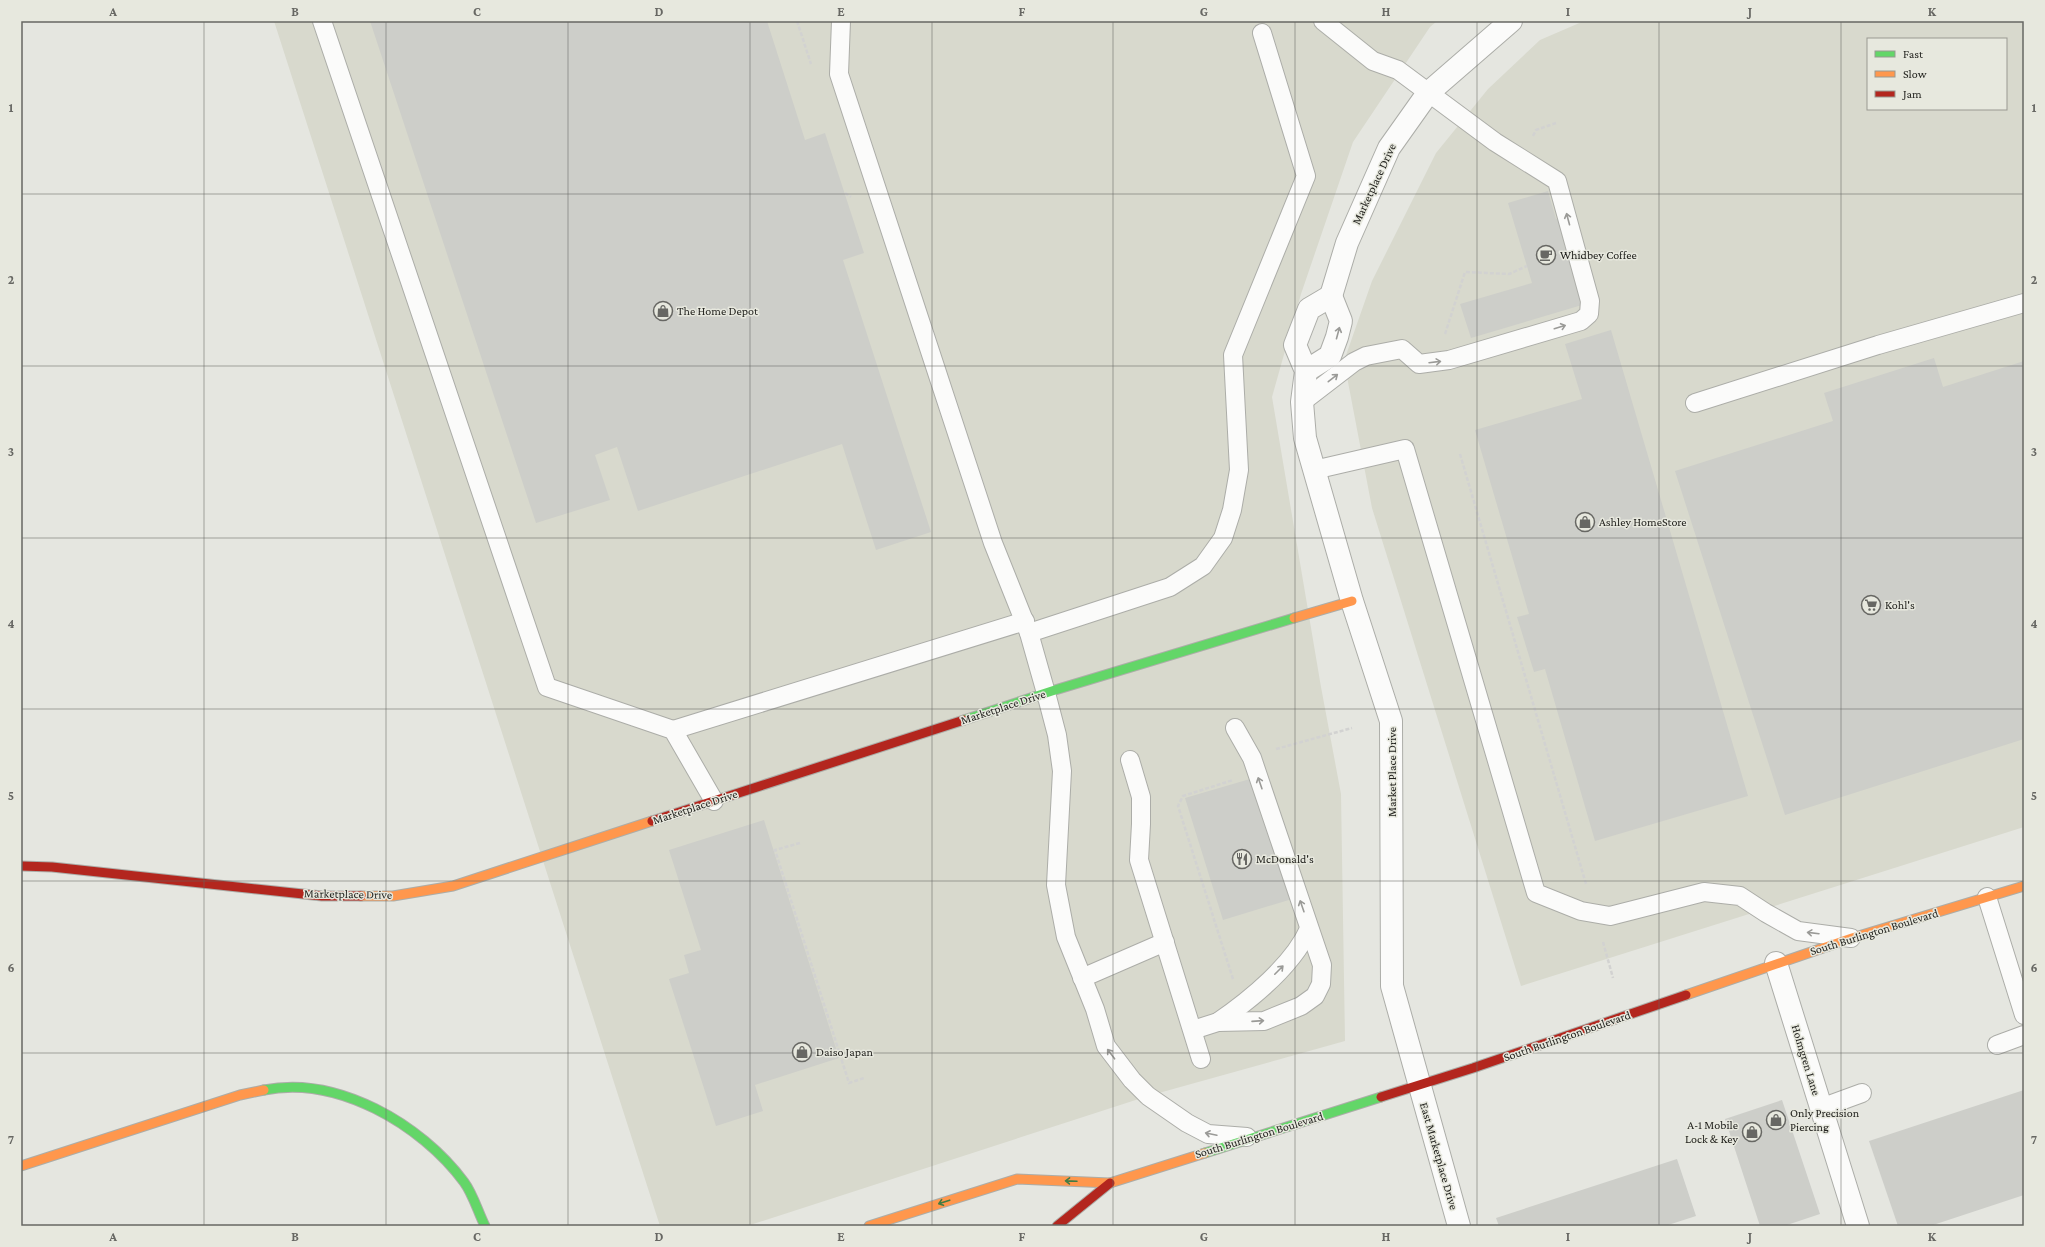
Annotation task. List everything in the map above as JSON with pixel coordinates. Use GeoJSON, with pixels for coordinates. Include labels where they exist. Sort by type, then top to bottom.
{"type":"FeatureCollection","features":[{"type":"Feature","properties":{"kind":"main road","name":"Marketplace Drive"},"geometry":{"type":"LineString","coordinates":[[21,866],[52,867],[322,896],[393,896],[453,886],[1046,693],[1352,601]]}},
{"type":"Feature","properties":{"kind":"main road","name":"South Burlington Boulevard"},"geometry":{"type":"LineString","coordinates":[[869,1226],[1016,1179],[1110,1183],[1249,1138],[1419,1086],[1852,938],[2024,886]]}},
{"type":"Feature","properties":{"kind":"main road"},"geometry":{"type":"LineString","coordinates":[[21,1166],[240,1095],[278,1087],[320,1090],[368,1104],[410,1129],[441,1155],[465,1184],[484,1226]]}},
{"type":"Feature","properties":{"kind":"main road","name":"South Burlington Boulevard"},"geometry":{"type":"LineString","coordinates":[[1057,1226],[1110,1183]]}},
{"type":"Feature","properties":{"kind":"street","name":"Marketplace Drive"},"geometry":{"type":"LineString","coordinates":[[1331,296],[1347,243],[1389,148],[1428,93],[1511,21]]}},
{"type":"Feature","properties":{"kind":"street"},"geometry":{"type":"LineString","coordinates":[[1331,296],[1341,321],[1337,337],[1330,356],[1306,371],[1295,345],[1309,309],[1331,296]]}},
{"type":"Feature","properties":{"kind":"street","name":"Market Place Drive"},"geometry":{"type":"LineString","coordinates":[[1306,371],[1302,402],[1305,438],[1352,601],[1392,721],[1392,986],[1419,1086]]}},
{"type":"Feature","properties":{"kind":"street","name":"Holmgren Lane"},"geometry":{"type":"LineString","coordinates":[[1776,963],[1858,1226]]}},
{"type":"Feature","properties":{"kind":"street","name":"East Marketplace Drive"},"geometry":{"type":"LineString","coordinates":[[1419,1086],[1460,1226]]}},
{"type":"Feature","properties":{"kind":"lane"},"geometry":{"type":"LineString","coordinates":[[322,21],[547,687],[673,730],[1170,587],[1202,566],[1223,538],[1232,510],[1239,470],[1233,355],[1306,176],[1262,33]]}},
{"type":"Feature","properties":{"kind":"lane"},"geometry":{"type":"LineString","coordinates":[[841,21],[839,74],[992,543],[1027,627],[1057,735],[1062,771],[1056,885],[1066,937],[1095,1009],[1106,1046],[1132,1080],[1148,1096],[1208,1134],[1249,1138]]}},
{"type":"Feature","properties":{"kind":"lane"},"geometry":{"type":"LineString","coordinates":[[1302,402],[1354,362],[1366,356],[1402,349],[1419,364],[1449,360],[1581,321],[1589,314],[1590,301],[1557,181],[1494,142],[1398,70],[1373,61],[1324,21]]}},
{"type":"Feature","properties":{"kind":"lane"},"geometry":{"type":"LineString","coordinates":[[1695,404],[1878,345],[2024,303]]}},
{"type":"Feature","properties":{"kind":"lane"},"geometry":{"type":"LineString","coordinates":[[1314,470],[1405,449],[1536,893],[1581,911],[1610,916],[1704,892],[1740,896],[1798,931],[1852,938]]}},
{"type":"Feature","properties":{"kind":"lane"},"geometry":{"type":"LineString","coordinates":[[1218,1022],[1264,1021],[1301,1006],[1315,996],[1321,984],[1322,965],[1310,929],[1252,758],[1235,728]]}},
{"type":"Feature","properties":{"kind":"lane"},"geometry":{"type":"LineString","coordinates":[[673,730],[714,801]]}},
{"type":"Feature","properties":{"kind":"lane"},"geometry":{"type":"LineString","coordinates":[[1130,760],[1141,797],[1142,824],[1139,860],[1201,1059]]}},
{"type":"Feature","properties":{"kind":"lane"},"geometry":{"type":"LineString","coordinates":[[1987,897],[2024,1015]]}},
{"type":"Feature","properties":{"kind":"lane"},"geometry":{"type":"LineString","coordinates":[[1193,1030],[1218,1022],[1244,1005],[1292,958],[1303,943],[1310,929]]}},
{"type":"Feature","properties":{"kind":"lane"},"geometry":{"type":"LineString","coordinates":[[1082,978],[1165,942]]}},
{"type":"Feature","properties":{"kind":"lane"},"geometry":{"type":"LineString","coordinates":[[1997,1045],[2024,1035]]}},
{"type":"Feature","properties":{"kind":"lane"},"geometry":{"type":"LineString","coordinates":[[1821,1108],[1862,1093]]}},
{"type":"Feature","properties":{"kind":"path"},"geometry":{"type":"LineString","coordinates":[[1531,141],[1536,130],[1556,123]]}},
{"type":"Feature","properties":{"kind":"path"},"geometry":{"type":"LineString","coordinates":[[1444,340],[1465,272],[1509,274],[1527,266]]}},
{"type":"Feature","properties":{"kind":"path"},"geometry":{"type":"LineString","coordinates":[[1460,454],[1587,886]]}},
{"type":"Feature","properties":{"kind":"path"},"geometry":{"type":"LineString","coordinates":[[1269,751],[1352,728]]}},
{"type":"Feature","properties":{"kind":"path"},"geometry":{"type":"LineString","coordinates":[[1233,980],[1178,806],[1184,796],[1238,778]]}},
{"type":"Feature","properties":{"kind":"path"},"geometry":{"type":"LineString","coordinates":[[800,843],[775,850],[849,1082],[864,1078]]}},
{"type":"Feature","properties":{"kind":"path"},"geometry":{"type":"LineString","coordinates":[[1601,936],[1613,978]]}},
{"type":"Feature","properties":{"kind":"shaded area"},"geometry":{"type":"Polygon","coordinates":[[[274,21],[1437,21],[1430,27],[1353,142],[1301,294],[1272,397],[1321,687],[1341,794],[1345,1041],[1148,1096],[747,1226],[660,1226],[274,21]]]}},
{"type":"Feature","properties":{"kind":"shaded area"},"geometry":{"type":"Polygon","coordinates":[[[1584,21],[2024,21],[2024,827],[1521,986],[1372,508],[1344,361],[1372,281],[1436,153],[1488,89],[1540,40],[1584,21]]]}},
{"type":"Feature","properties":{"kind":"building","name":"The Home Depot"},"geometry":{"type":"Polygon","coordinates":[[[370,21],[767,21],[805,140],[825,133],[864,253],[843,260],[931,532],[876,550],[842,444],[638,511],[617,447],[595,455],[610,500],[536,523],[370,21]]]}},
{"type":"Feature","properties":{"kind":"building","name":"Whidbey Coffee"},"geometry":{"type":"Polygon","coordinates":[[[1548,191],[1556,219],[1563,216],[1571,242],[1564,244],[1582,305],[1471,338],[1460,304],[1532,283],[1508,203],[1548,191]]]}},
{"type":"Feature","properties":{"kind":"building","name":"Ashley HomeStore"},"geometry":{"type":"Polygon","coordinates":[[[1611,330],[1748,796],[1595,841],[1545,669],[1534,672],[1517,617],[1529,614],[1475,430],[1582,399],[1565,344],[1611,330]]]}},
{"type":"Feature","properties":{"kind":"building","name":"Kohl's"},"geometry":{"type":"Polygon","coordinates":[[[1934,358],[1943,387],[2024,361],[2024,739],[1785,815],[1675,471],[1833,421],[1824,393],[1934,358]]]}},
{"type":"Feature","properties":{"kind":"building","name":"McDonald's"},"geometry":{"type":"Polygon","coordinates":[[[1250,779],[1262,818],[1267,817],[1292,899],[1223,920],[1185,798],[1250,779]]]}},
{"type":"Feature","properties":{"kind":"building"},"geometry":{"type":"Polygon","coordinates":[[[764,820],[839,1058],[755,1085],[763,1111],[716,1126],[669,979],[689,973],[684,955],[701,950],[669,850],[764,820]]]}},
{"type":"Feature","properties":{"kind":"building"},"geometry":{"type":"Polygon","coordinates":[[[2024,1090],[2024,1195],[1930,1226],[1898,1226],[1869,1141],[2024,1090]]]}},
{"type":"Feature","properties":{"kind":"building"},"geometry":{"type":"Polygon","coordinates":[[[1782,1100],[1820,1214],[1784,1226],[1760,1226],[1725,1119],[1782,1100]]]}},
{"type":"Feature","properties":{"kind":"building"},"geometry":{"type":"Polygon","coordinates":[[[1677,1159],[1696,1216],[1665,1226],[1499,1226],[1496,1218],[1677,1159]]]}},
{"type":"Feature","properties":{"kind":"traffic: fast"},"geometry":{"type":"LineString","coordinates":[[964,720],[1055,690],[1294,618]]}},
{"type":"Feature","properties":{"kind":"traffic: fast"},"geometry":{"type":"LineString","coordinates":[[264,1090],[292,1087],[320,1090],[348,1097],[401,1123],[425,1141],[446,1161],[464,1182],[473,1198],[485,1226]]}},
{"type":"Feature","properties":{"kind":"traffic: fast"},"geometry":{"type":"LineString","coordinates":[[1205,1153],[1381,1097]]}},
{"type":"Feature","properties":{"kind":"traffic: slow"},"geometry":{"type":"LineString","coordinates":[[1294,618],[1352,601]]}},
{"type":"Feature","properties":{"kind":"traffic: slow"},"geometry":{"type":"LineString","coordinates":[[361,896],[393,896],[453,886],[652,821]]}},
{"type":"Feature","properties":{"kind":"traffic: slow"},"geometry":{"type":"LineString","coordinates":[[1686,995],[1852,938],[2024,886]]}},
{"type":"Feature","properties":{"kind":"traffic: slow"},"geometry":{"type":"LineString","coordinates":[[21,1166],[240,1095],[264,1090]]}},
{"type":"Feature","properties":{"kind":"traffic: slow"},"geometry":{"type":"LineString","coordinates":[[869,1226],[1017,1179],[1110,1183],[1205,1153]]}},
{"type":"Feature","properties":{"kind":"traffic: jam"},"geometry":{"type":"LineString","coordinates":[[652,821],[964,720]]}},
{"type":"Feature","properties":{"kind":"traffic: jam"},"geometry":{"type":"LineString","coordinates":[[21,866],[52,867],[322,896],[361,896]]}},
{"type":"Feature","properties":{"kind":"traffic: jam"},"geometry":{"type":"LineString","coordinates":[[1381,1097],[1473,1068],[1686,995]]}},
{"type":"Feature","properties":{"kind":"traffic: jam"},"geometry":{"type":"LineString","coordinates":[[1057,1226],[1110,1183]]}},
{"type":"Feature","properties":{"kind":"place","name":"Whidbey Coffee"},"geometry":{"type":"Point","coordinates":[1546,255]}},
{"type":"Feature","properties":{"kind":"place","name":"The Home Depot"},"geometry":{"type":"Point","coordinates":[663,311]}},
{"type":"Feature","properties":{"kind":"place","name":"Ashley HomeStore"},"geometry":{"type":"Point","coordinates":[1585,522]}},
{"type":"Feature","properties":{"kind":"place","name":"Kohl's"},"geometry":{"type":"Point","coordinates":[1871,605]}},
{"type":"Feature","properties":{"kind":"place","name":"McDonald's"},"geometry":{"type":"Point","coordinates":[1242,859]}},
{"type":"Feature","properties":{"kind":"place","name":"Daiso Japan"},"geometry":{"type":"Point","coordinates":[802,1052]}},
{"type":"Feature","properties":{"kind":"place","name":"Only Precision Piercing"},"geometry":{"type":"Point","coordinates":[1776,1120]}},
{"type":"Feature","properties":{"kind":"place","name":"A-1 Mobile Lock & Key"},"geometry":{"type":"Point","coordinates":[1752,1132]}}]}
